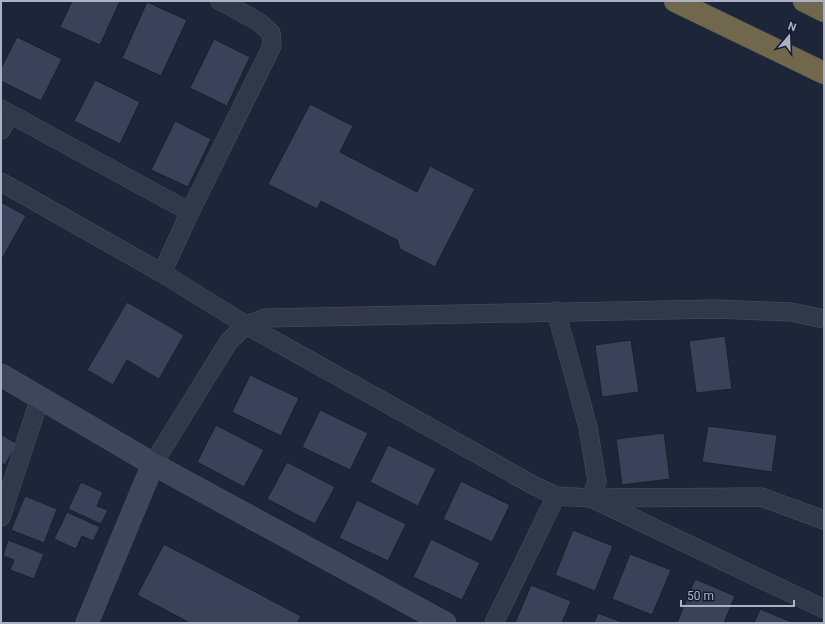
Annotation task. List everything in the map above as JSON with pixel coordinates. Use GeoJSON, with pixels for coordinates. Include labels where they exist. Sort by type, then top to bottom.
{"type":"FeatureCollection","features":[{"type":"Feature","properties":{"kind":"highway"},"geometry":{"type":"LineString","coordinates":[[675,1],[824,74]]}},
{"type":"Feature","properties":{"kind":"highway"},"geometry":{"type":"LineString","coordinates":[[804,1],[824,11]]}},
{"type":"Feature","properties":{"kind":"street"},"geometry":{"type":"LineString","coordinates":[[162,273],[190,212],[272,46],[271,33],[259,22],[220,1]]}},
{"type":"Feature","properties":{"kind":"street"},"geometry":{"type":"LineString","coordinates":[[1,130],[5,112],[190,212]]}},
{"type":"Feature","properties":{"kind":"street"},"geometry":{"type":"LineString","coordinates":[[1,182],[162,273],[246,325],[532,485],[556,496],[591,498],[761,497],[824,520]]}},
{"type":"Feature","properties":{"kind":"street"},"geometry":{"type":"LineString","coordinates":[[88,623],[153,464],[229,341],[246,325],[266,318],[716,309],[791,312],[824,319]]}},
{"type":"Feature","properties":{"kind":"street"},"geometry":{"type":"LineString","coordinates":[[556,311],[588,427],[597,482],[591,498]]}},
{"type":"Feature","properties":{"kind":"street"},"geometry":{"type":"LineString","coordinates":[[1,375],[153,464],[445,623]]}},
{"type":"Feature","properties":{"kind":"street"},"geometry":{"type":"LineString","coordinates":[[1,517],[40,398]]}},
{"type":"Feature","properties":{"kind":"street"},"geometry":{"type":"LineString","coordinates":[[494,623],[556,496]]}},
{"type":"Feature","properties":{"kind":"street"},"geometry":{"type":"LineString","coordinates":[[591,498],[824,609]]}},
{"type":"Feature","properties":{"kind":"building"},"geometry":{"type":"Polygon","coordinates":[[[72,1],[120,1],[100,45],[60,27],[72,1]]]}},
{"type":"Feature","properties":{"kind":"building"},"geometry":{"type":"Polygon","coordinates":[[[147,2],[187,20],[161,76],[122,58],[147,2]]]}},
{"type":"Feature","properties":{"kind":"building"},"geometry":{"type":"Polygon","coordinates":[[[17,37],[62,59],[41,101],[1,81],[1,68],[17,37]]]}},
{"type":"Feature","properties":{"kind":"building"},"geometry":{"type":"Polygon","coordinates":[[[214,39],[250,57],[227,106],[190,88],[214,39]]]}},
{"type":"Feature","properties":{"kind":"building"},"geometry":{"type":"Polygon","coordinates":[[[95,80],[140,102],[120,144],[74,121],[95,80]]]}},
{"type":"Feature","properties":{"kind":"building"},"geometry":{"type":"Polygon","coordinates":[[[310,104],[353,126],[340,152],[417,192],[430,166],[475,189],[435,267],[400,249],[397,240],[321,201],[317,209],[268,184],[310,104]]]}},
{"type":"Feature","properties":{"kind":"building"},"geometry":{"type":"Polygon","coordinates":[[[175,121],[211,139],[188,187],[151,170],[175,121]]]}},
{"type":"Feature","properties":{"kind":"building"},"geometry":{"type":"Polygon","coordinates":[[[1,202],[26,216],[3,257],[1,256],[1,202]]]}},
{"type":"Feature","properties":{"kind":"building"},"geometry":{"type":"Polygon","coordinates":[[[127,302],[184,335],[159,379],[127,360],[113,385],[87,370],[127,302]]]}},
{"type":"Feature","properties":{"kind":"building"},"geometry":{"type":"Polygon","coordinates":[[[725,336],[732,389],[696,393],[689,341],[725,336]]]}},
{"type":"Feature","properties":{"kind":"building"},"geometry":{"type":"Polygon","coordinates":[[[631,340],[639,392],[602,397],[595,345],[631,340]]]}},
{"type":"Feature","properties":{"kind":"building"},"geometry":{"type":"Polygon","coordinates":[[[250,375],[299,398],[281,436],[232,412],[250,375]]]}},
{"type":"Feature","properties":{"kind":"building"},"geometry":{"type":"Polygon","coordinates":[[[320,410],[368,433],[350,470],[302,447],[320,410]]]}},
{"type":"Feature","properties":{"kind":"building"},"geometry":{"type":"Polygon","coordinates":[[[216,425],[264,450],[244,487],[197,462],[216,425]]]}},
{"type":"Feature","properties":{"kind":"building"},"geometry":{"type":"Polygon","coordinates":[[[708,426],[777,435],[772,472],[702,462],[708,426]]]}},
{"type":"Feature","properties":{"kind":"building"},"geometry":{"type":"Polygon","coordinates":[[[664,433],[670,479],[622,485],[616,439],[664,433]]]}},
{"type":"Feature","properties":{"kind":"building"},"geometry":{"type":"Polygon","coordinates":[[[1,434],[17,444],[5,465],[1,463],[1,434]]]}},
{"type":"Feature","properties":{"kind":"building"},"geometry":{"type":"Polygon","coordinates":[[[388,445],[436,469],[418,506],[370,482],[388,445]]]}},
{"type":"Feature","properties":{"kind":"building"},"geometry":{"type":"Polygon","coordinates":[[[287,462],[335,487],[315,524],[267,499],[287,462]]]}},
{"type":"Feature","properties":{"kind":"building"},"geometry":{"type":"Polygon","coordinates":[[[461,481],[510,505],[492,542],[443,519],[461,481]]]}},
{"type":"Feature","properties":{"kind":"building"},"geometry":{"type":"Polygon","coordinates":[[[81,482],[103,492],[97,506],[108,510],[101,524],[68,509],[81,482]]]}},
{"type":"Feature","properties":{"kind":"building"},"geometry":{"type":"Polygon","coordinates":[[[25,496],[57,509],[44,543],[11,530],[25,496]]]}},
{"type":"Feature","properties":{"kind":"building"},"geometry":{"type":"Polygon","coordinates":[[[357,500],[406,524],[388,561],[339,538],[357,500]]]}},
{"type":"Feature","properties":{"kind":"building"},"geometry":{"type":"Polygon","coordinates":[[[67,512],[100,527],[93,541],[82,536],[76,549],[54,539],[67,512]]]}},
{"type":"Feature","properties":{"kind":"building"},"geometry":{"type":"Polygon","coordinates":[[[573,530],[613,546],[595,591],[555,575],[573,530]]]}},
{"type":"Feature","properties":{"kind":"building"},"geometry":{"type":"Polygon","coordinates":[[[431,539],[480,563],[462,600],[413,577],[431,539]]]}},
{"type":"Feature","properties":{"kind":"building"},"geometry":{"type":"Polygon","coordinates":[[[8,540],[44,554],[34,579],[10,570],[14,560],[3,556],[8,540]]]}},
{"type":"Feature","properties":{"kind":"building"},"geometry":{"type":"Polygon","coordinates":[[[164,544],[301,616],[297,623],[190,623],[137,595],[164,544]]]}},
{"type":"Feature","properties":{"kind":"building"},"geometry":{"type":"Polygon","coordinates":[[[630,554],[671,570],[652,615],[612,599],[630,554]]]}},
{"type":"Feature","properties":{"kind":"building"},"geometry":{"type":"Polygon","coordinates":[[[695,579],[735,596],[724,623],[677,623],[695,579]]]}},
{"type":"Feature","properties":{"kind":"building"},"geometry":{"type":"Polygon","coordinates":[[[531,585],[571,601],[562,623],[515,623],[531,585]]]}},
{"type":"Feature","properties":{"kind":"building"},"geometry":{"type":"Polygon","coordinates":[[[760,609],[794,623],[754,623],[760,609]]]}},
{"type":"Feature","properties":{"kind":"building"},"geometry":{"type":"Polygon","coordinates":[[[598,613],[624,623],[594,623],[598,613]]]}}]}
